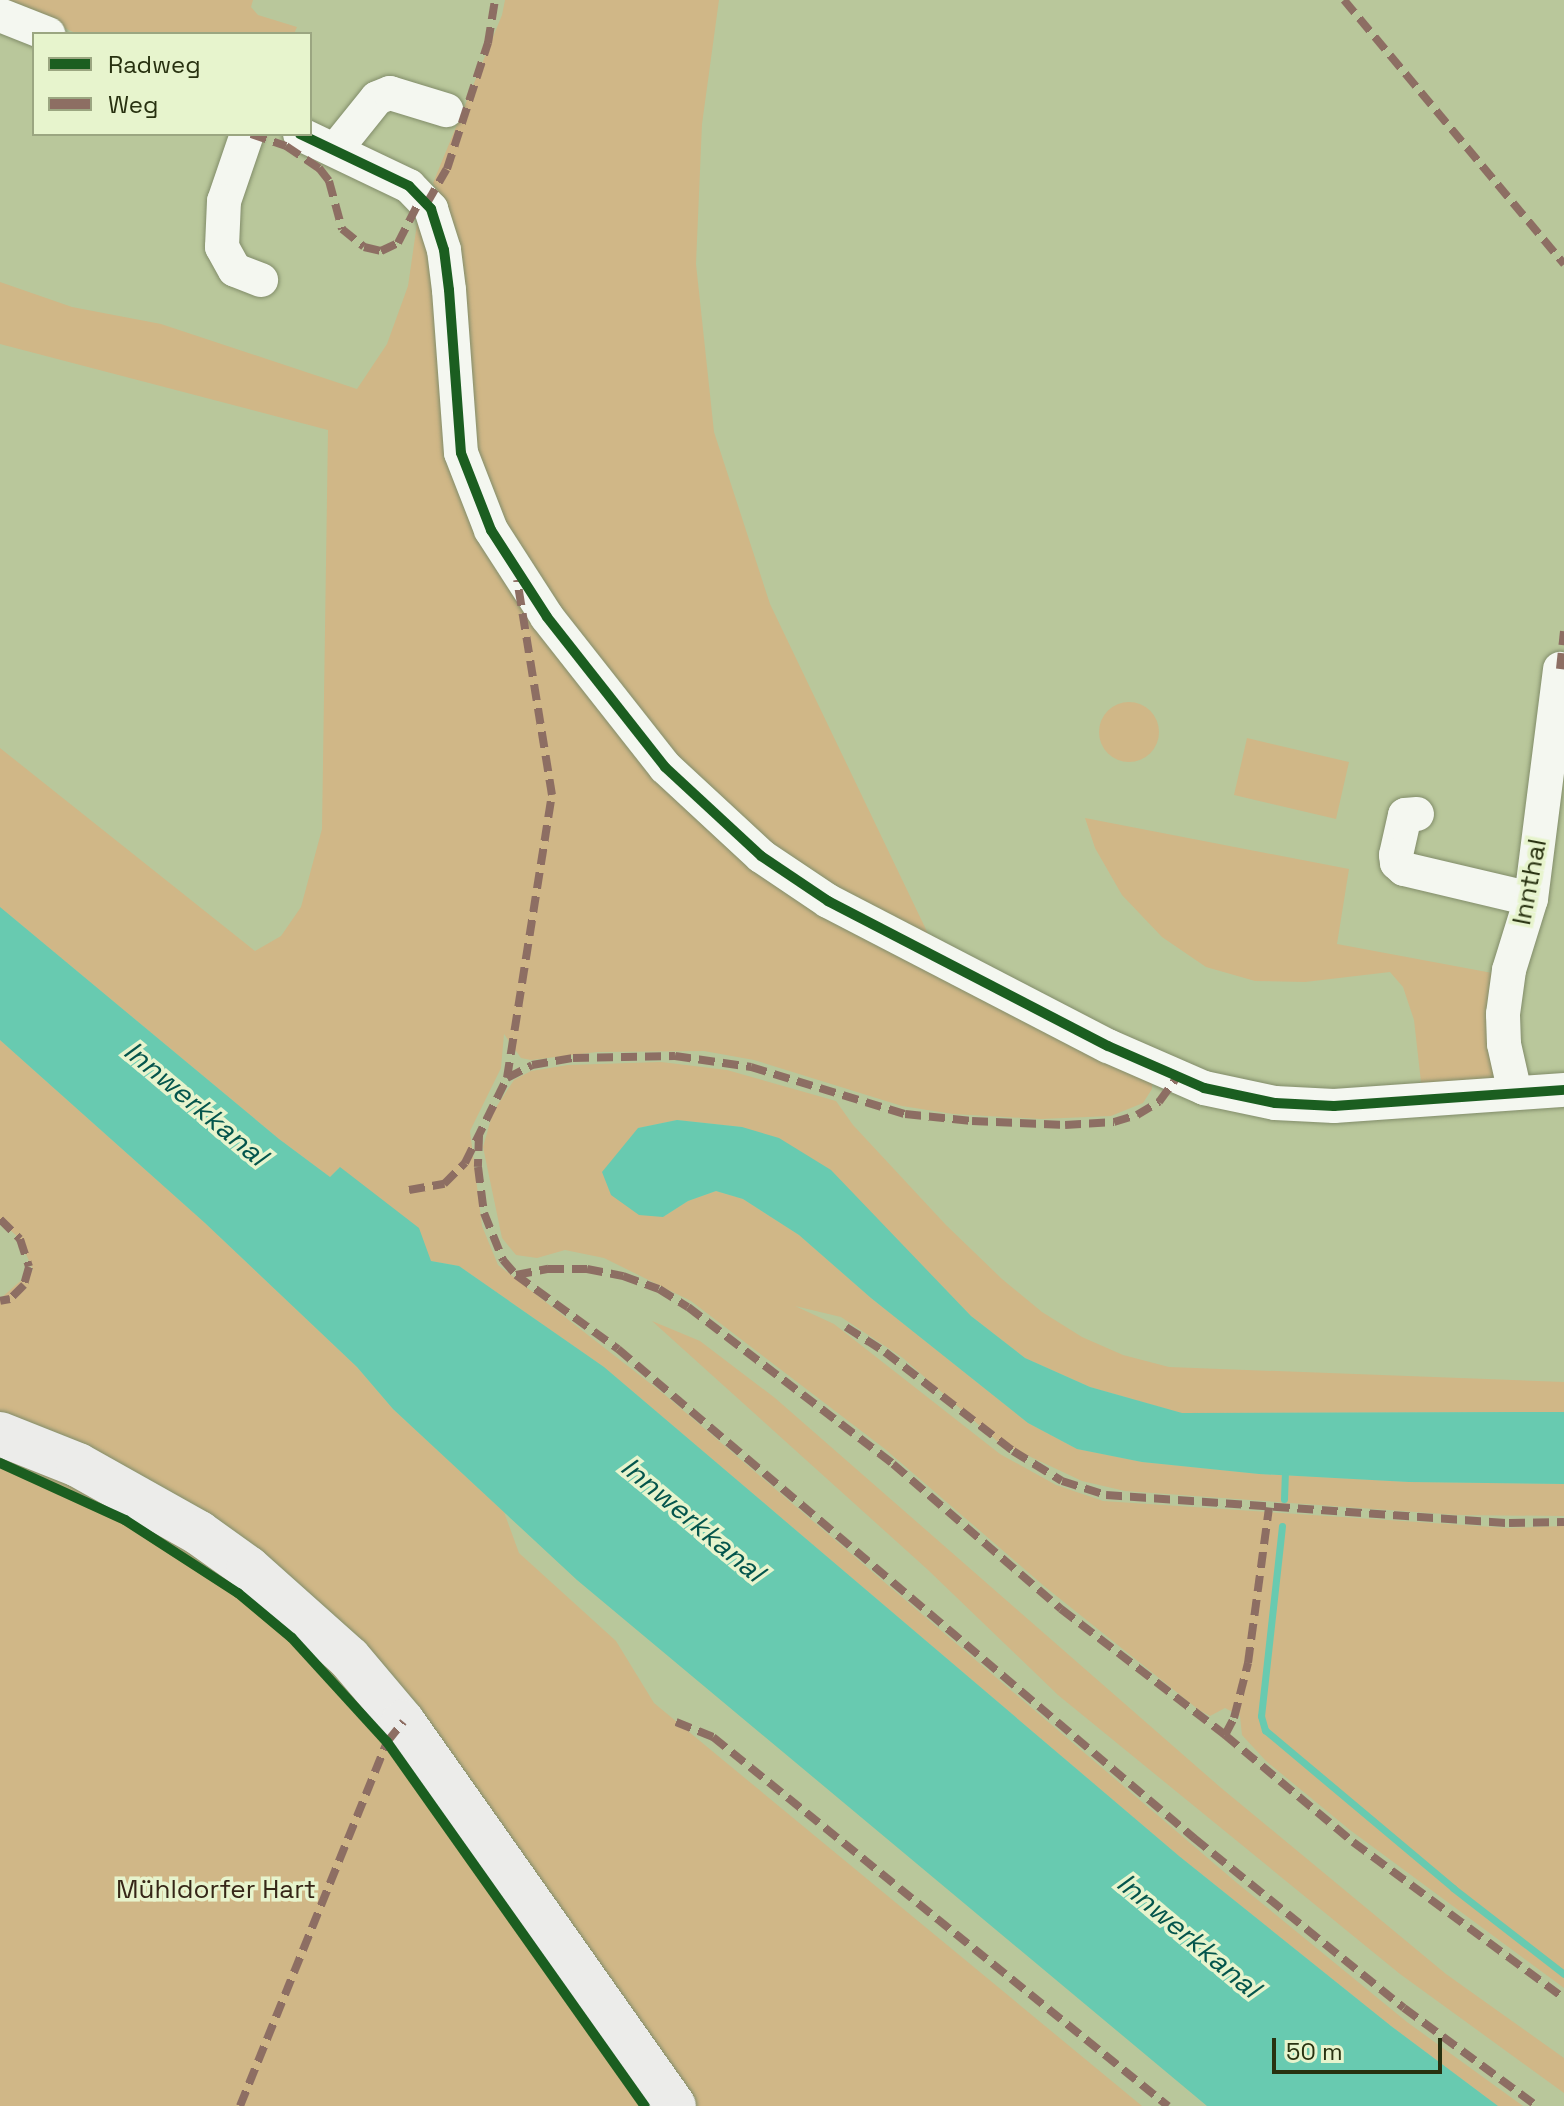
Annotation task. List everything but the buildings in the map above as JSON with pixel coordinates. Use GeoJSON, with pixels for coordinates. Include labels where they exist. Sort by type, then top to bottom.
{"type":"FeatureCollection","features":[{"type":"Feature","properties":{"kind":"main road"},"geometry":{"type":"LineString","coordinates":[[0,1434],[78,1465],[199,1533],[269,1586],[349,1658],[403,1722],[674,2106]]}},
{"type":"Feature","properties":{"kind":"street"},"geometry":{"type":"LineString","coordinates":[[0,15],[43,32]]}},
{"type":"Feature","properties":{"kind":"street"},"geometry":{"type":"LineString","coordinates":[[336,149],[377,98],[390,93],[446,110]]}},
{"type":"Feature","properties":{"kind":"street"},"geometry":{"type":"LineString","coordinates":[[246,136],[224,201],[222,247],[235,270],[261,280]]}},
{"type":"Feature","properties":{"kind":"street"},"geometry":{"type":"LineString","coordinates":[[305,136],[409,186],[422,196],[435,218],[449,290],[461,453],[482,512],[502,551],[547,617],[665,767],[738,837],[828,901],[1108,1046],[1204,1088],[1275,1103],[1323,1106],[1564,1090]]}},
{"type":"Feature","properties":{"kind":"street","name":"Innthal"},"geometry":{"type":"LineString","coordinates":[[1515,1093],[1504,1044],[1503,1014],[1509,970],[1531,899],[1560,669]]}},
{"type":"Feature","properties":{"kind":"street"},"geometry":{"type":"LineString","coordinates":[[1417,814],[1405,815],[1397,863],[1404,869],[1531,899]]}},
{"type":"Feature","properties":{"kind":"green space"},"geometry":{"type":"Polygon","coordinates":[[[0,0],[253,0],[251,7],[258,15],[297,27],[295,32],[73,32],[0,0]]]}},
{"type":"Feature","properties":{"kind":"green space"},"geometry":{"type":"Polygon","coordinates":[[[505,0],[719,0],[702,124],[696,264],[714,432],[770,604],[932,942],[805,874],[685,771],[547,600],[479,480],[441,199],[433,183],[502,15],[505,0]]]}},
{"type":"Feature","properties":{"kind":"green space"},"geometry":{"type":"Polygon","coordinates":[[[418,217],[425,224],[453,460],[669,784],[1152,1081],[1152,1089],[1143,1103],[1111,1116],[1041,1119],[953,1114],[902,1106],[754,1060],[704,1051],[597,1052],[531,1060],[521,1058],[504,1034],[501,1068],[470,1131],[482,1226],[498,1265],[665,1395],[1237,1883],[1407,2022],[1523,2106],[1498,2106],[1391,2026],[1179,1856],[604,1367],[459,1266],[431,1261],[339,1168],[330,1177],[279,1139],[0,907],[0,748],[255,951],[281,936],[301,907],[322,829],[328,430],[0,344],[0,282],[72,307],[161,324],[357,389],[387,344],[408,286],[418,217]]]}},
{"type":"Feature","properties":{"kind":"green space"},"geometry":{"type":"Polygon","coordinates":[[[1129,702],[1151,710],[1159,732],[1151,754],[1129,762],[1107,754],[1099,732],[1107,710],[1129,702]]]}},
{"type":"Feature","properties":{"kind":"green space"},"geometry":{"type":"Polygon","coordinates":[[[1247,738],[1349,762],[1336,819],[1234,795],[1247,738]]]}},
{"type":"Feature","properties":{"kind":"green space"},"geometry":{"type":"Polygon","coordinates":[[[1085,818],[1349,869],[1337,944],[1503,975],[1502,1081],[1422,1091],[1414,1020],[1403,987],[1390,972],[1305,982],[1255,981],[1206,967],[1162,937],[1122,895],[1095,848],[1085,818]]]}},
{"type":"Feature","properties":{"kind":"green space","name":"Mühldorfer Hart"},"geometry":{"type":"Polygon","coordinates":[[[0,1040],[205,1223],[357,1367],[393,1409],[504,1512],[519,1553],[616,1641],[654,1703],[1142,2106],[0,2106],[0,1299],[33,1270],[19,1238],[0,1221],[0,1040]]]}},
{"type":"Feature","properties":{"kind":"green space"},"geometry":{"type":"Polygon","coordinates":[[[661,1062],[727,1070],[836,1101],[853,1125],[946,1225],[1002,1279],[1042,1312],[1082,1337],[1123,1355],[1169,1367],[1564,1382],[1564,1412],[1181,1413],[1090,1387],[1025,1358],[971,1316],[890,1232],[742,1127],[677,1120],[638,1128],[663,1217],[688,1201],[716,1191],[743,1199],[799,1235],[871,1298],[1028,1423],[1077,1449],[1142,1462],[1259,1474],[1409,1482],[1564,1484],[1564,1516],[1458,1515],[1125,1491],[1082,1481],[997,1441],[903,1358],[841,1317],[795,1306],[834,1324],[1000,1454],[1056,1485],[1103,1501],[1508,1528],[1564,1526],[1564,1988],[1350,1830],[1266,1761],[1242,1735],[1240,1716],[1225,1708],[1210,1716],[1199,1710],[1044,1586],[885,1449],[691,1301],[604,1258],[565,1250],[537,1258],[516,1255],[502,1238],[483,1147],[493,1112],[514,1080],[531,1071],[568,1065],[661,1062]]]}},
{"type":"Feature","properties":{"kind":"green space"},"geometry":{"type":"Polygon","coordinates":[[[652,1321],[700,1341],[775,1398],[1220,1787],[1446,1974],[1564,2058],[1564,2093],[1400,1974],[1058,1695],[927,1569],[652,1321]]]}},
{"type":"Feature","properties":{"kind":"water","name":"Innwerkkanal"},"geometry":{"type":"Polygon","coordinates":[[[0,907],[279,1139],[330,1177],[340,1167],[419,1228],[431,1261],[459,1266],[604,1367],[1179,1856],[1391,2026],[1498,2106],[1207,2106],[577,1580],[393,1409],[357,1367],[205,1223],[0,1040],[0,907]]]}},
{"type":"Feature","properties":{"kind":"water"},"geometry":{"type":"Polygon","coordinates":[[[677,1120],[742,1127],[779,1138],[831,1170],[971,1316],[1025,1358],[1090,1387],[1182,1413],[1564,1412],[1564,1484],[1409,1482],[1259,1474],[1142,1462],[1077,1449],[1028,1423],[871,1298],[799,1235],[743,1199],[716,1191],[688,1201],[663,1217],[639,1215],[611,1195],[602,1172],[638,1128],[677,1120]]]}},
{"type":"Feature","properties":{"kind":"waterway"},"geometry":{"type":"LineString","coordinates":[[1284,1499],[1285,1475]]}},
{"type":"Feature","properties":{"kind":"waterway"},"geometry":{"type":"LineString","coordinates":[[1282,1526],[1261,1716],[1265,1730],[1453,1888],[1564,1974]]}},
{"type":"Feature","properties":{"kind":"marked path"},"geometry":{"type":"LineString","coordinates":[[427,203],[447,169],[488,43],[495,0]]}},
{"type":"Feature","properties":{"kind":"marked path"},"geometry":{"type":"LineString","coordinates":[[1344,0],[1564,264]]}},
{"type":"Feature","properties":{"kind":"marked path"},"geometry":{"type":"LineString","coordinates":[[257,136],[286,146],[319,168],[329,181],[342,229],[364,247],[381,251],[398,243],[422,196]]}},
{"type":"Feature","properties":{"kind":"marked path"},"geometry":{"type":"LineString","coordinates":[[507,1078],[552,795],[517,580]]}},
{"type":"Feature","properties":{"kind":"marked path"},"geometry":{"type":"LineString","coordinates":[[1560,669],[1564,631]]}},
{"type":"Feature","properties":{"kind":"marked path"},"geometry":{"type":"LineString","coordinates":[[409,1190],[444,1184],[465,1163],[507,1078],[532,1065],[573,1058],[675,1056],[751,1067],[905,1114],[1065,1125],[1114,1122],[1137,1115],[1159,1102],[1177,1077]]}},
{"type":"Feature","properties":{"kind":"marked path"},"geometry":{"type":"LineString","coordinates":[[479,1135],[478,1167],[484,1213],[503,1260],[516,1275],[618,1349],[1194,1838],[1404,2008],[1537,2106]]}},
{"type":"Feature","properties":{"kind":"marked path"},"geometry":{"type":"LineString","coordinates":[[0,1219],[20,1239],[29,1267],[24,1285],[10,1299],[0,1301]]}},
{"type":"Feature","properties":{"kind":"marked path"},"geometry":{"type":"LineString","coordinates":[[516,1275],[548,1269],[587,1269],[623,1276],[659,1289],[688,1307],[893,1464],[1061,1609],[1225,1735],[1353,1842],[1564,1998]]}},
{"type":"Feature","properties":{"kind":"marked path"},"geometry":{"type":"LineString","coordinates":[[846,1327],[885,1352],[1013,1451],[1062,1481],[1106,1495],[1509,1523],[1564,1522]]}},
{"type":"Feature","properties":{"kind":"marked path"},"geometry":{"type":"LineString","coordinates":[[1225,1735],[1234,1718],[1248,1663],[1269,1507]]}},
{"type":"Feature","properties":{"kind":"marked path"},"geometry":{"type":"LineString","coordinates":[[240,2106],[387,1742],[403,1722]]}},
{"type":"Feature","properties":{"kind":"marked path"},"geometry":{"type":"LineString","coordinates":[[676,1722],[713,1737],[1168,2106]]}},
{"type":"Feature","properties":{"kind":"cycle path"},"geometry":{"type":"LineString","coordinates":[[304,136],[409,186],[431,209],[444,250],[449,290],[461,453],[491,530],[547,617],[665,767],[761,856],[828,901],[1108,1046],[1204,1088],[1275,1103],[1334,1106],[1564,1090]]}},
{"type":"Feature","properties":{"kind":"cycle path"},"geometry":{"type":"LineString","coordinates":[[0,1463],[125,1520],[238,1593],[292,1638],[387,1742],[645,2106]]}}]}
